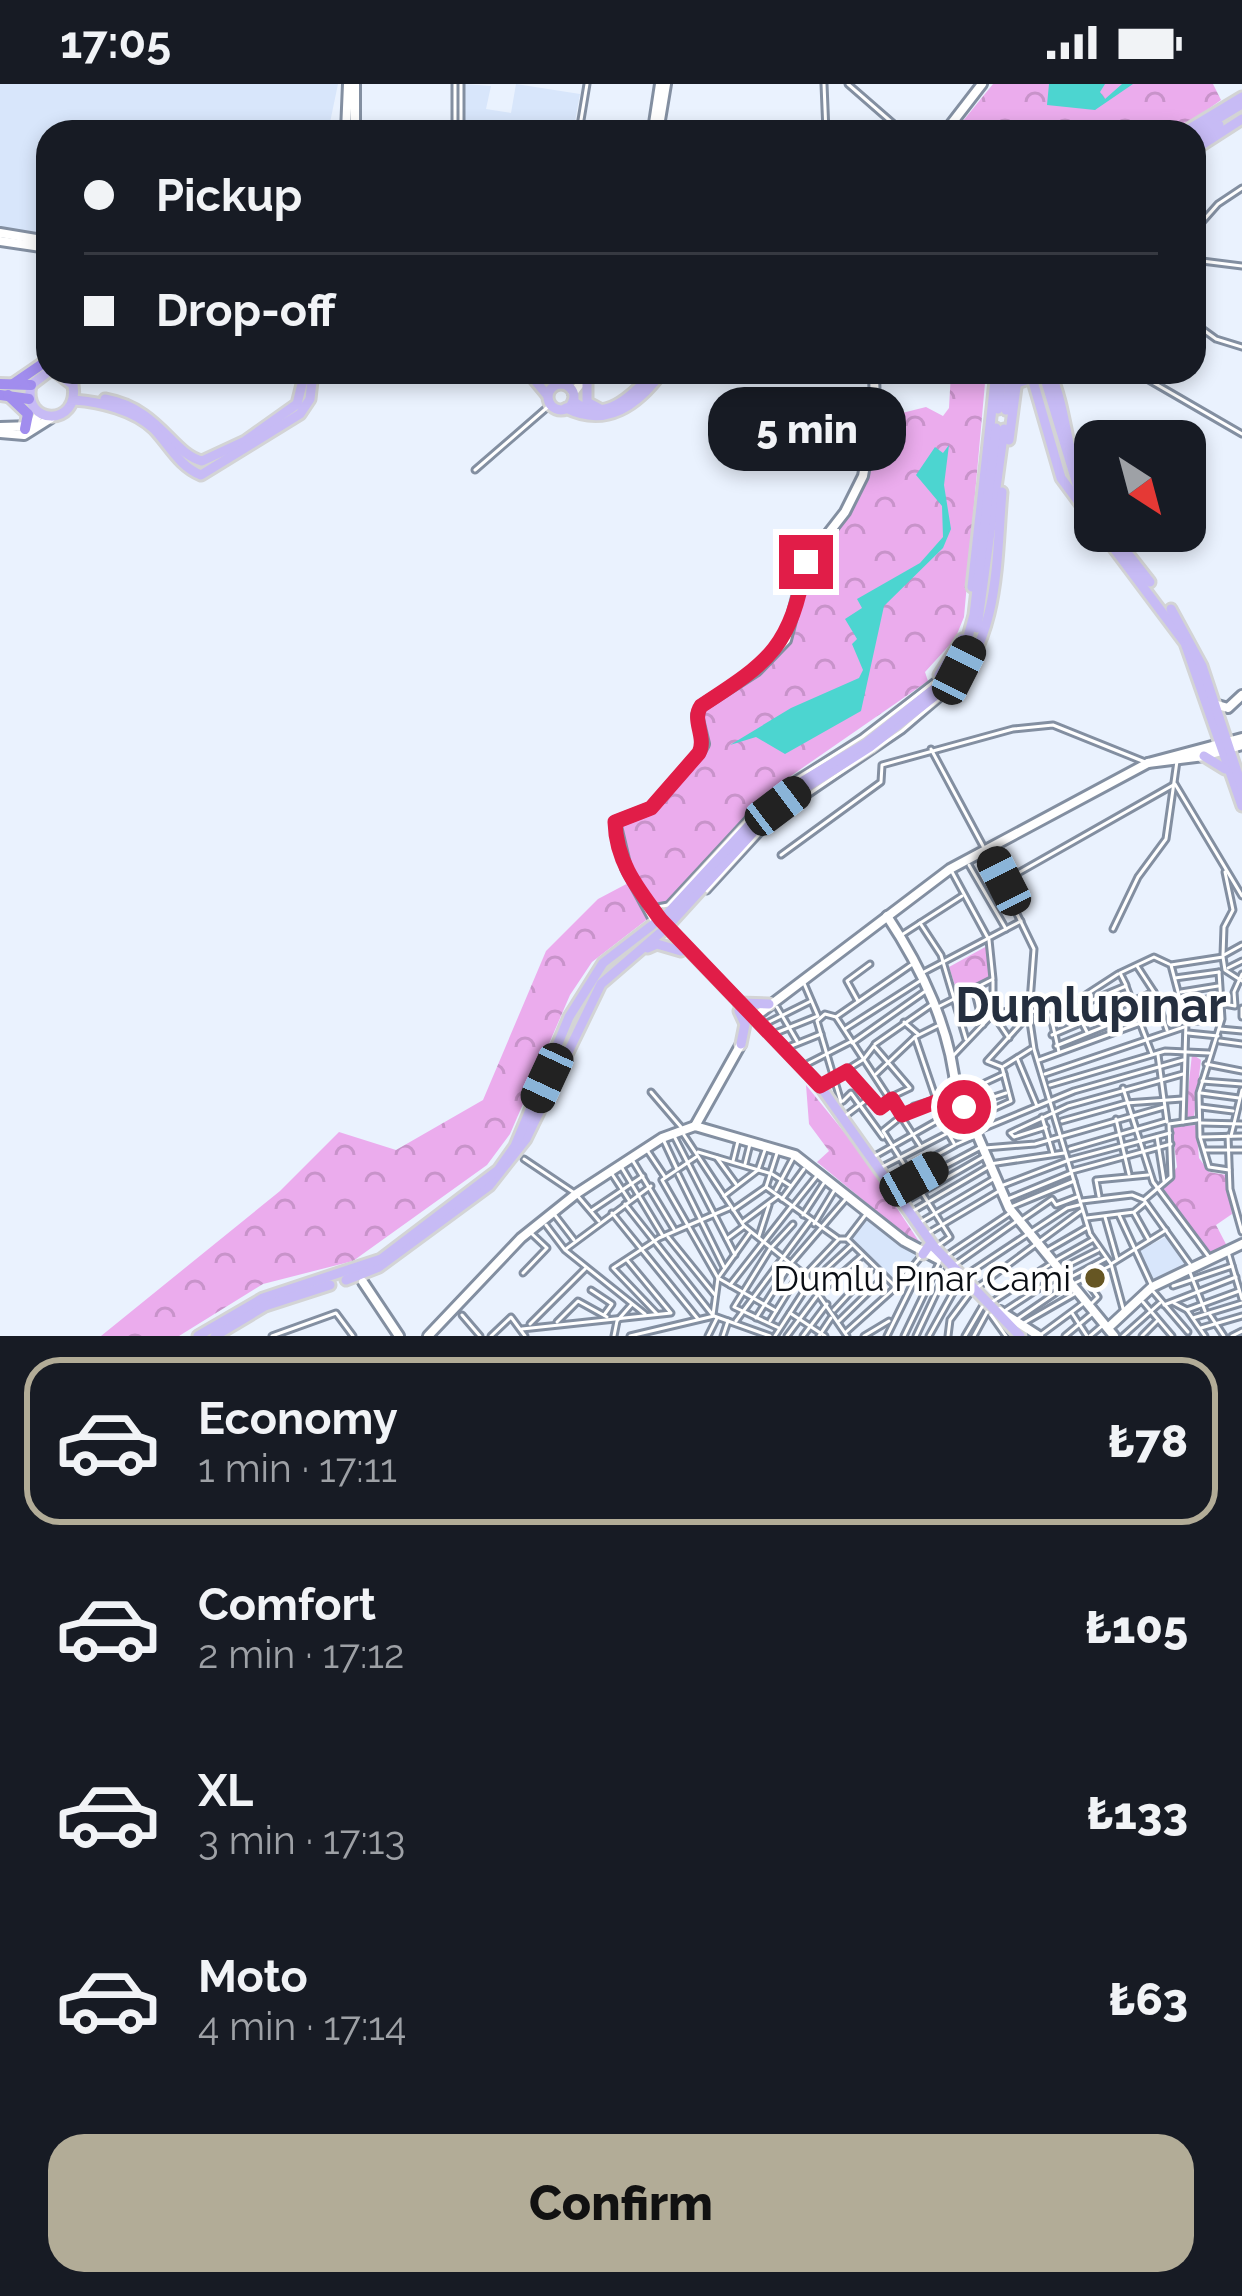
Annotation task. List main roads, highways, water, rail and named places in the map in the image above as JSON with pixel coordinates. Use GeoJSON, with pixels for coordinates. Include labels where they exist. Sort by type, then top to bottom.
{"type":"FeatureCollection","features":[{"type":"Feature","properties":{"kind":"highway"},"geometry":{"type":"LineString","coordinates":[[5,389],[36,368]]}},
{"type":"Feature","properties":{"kind":"highway"},"geometry":{"type":"LineString","coordinates":[[5,389],[31,385]]}},
{"type":"Feature","properties":{"kind":"highway"},"geometry":{"type":"LineString","coordinates":[[5,389],[29,399]]}},
{"type":"Feature","properties":{"kind":"highway"},"geometry":{"type":"LineString","coordinates":[[5,389],[28,414],[25,429]]}},
{"type":"Feature","properties":{"kind":"main road"},"geometry":{"type":"LineString","coordinates":[[1202,120],[1227,104],[1242,105]]}},
{"type":"Feature","properties":{"kind":"main road"},"geometry":{"type":"LineString","coordinates":[[1206,127],[1242,105]]}},
{"type":"Feature","properties":{"kind":"main road"},"geometry":{"type":"LineString","coordinates":[[1206,136],[1242,105]]}},
{"type":"Feature","properties":{"kind":"main road"},"geometry":{"type":"LineString","coordinates":[[36,383],[31,385],[29,399],[39,413],[51,418],[66,413],[74,396]]}},
{"type":"Feature","properties":{"kind":"main road"},"geometry":{"type":"LineString","coordinates":[[65,384],[74,396],[149,424],[186,469],[201,475],[299,414],[310,399],[309,384]]}},
{"type":"Feature","properties":{"kind":"main road"},"geometry":{"type":"LineString","coordinates":[[537,384],[549,400]]}},
{"type":"Feature","properties":{"kind":"main road"},"geometry":{"type":"LineString","coordinates":[[555,384],[589,411],[605,410],[644,384]]}},
{"type":"Feature","properties":{"kind":"main road"},"geometry":{"type":"LineString","coordinates":[[586,384],[587,402],[605,410]]}},
{"type":"Feature","properties":{"kind":"main road"},"geometry":{"type":"LineString","coordinates":[[567,394],[586,418],[609,416],[652,384]]}},
{"type":"Feature","properties":{"kind":"main road"},"geometry":{"type":"LineString","coordinates":[[215,1336],[265,1306],[380,1267],[489,1186],[526,1139],[588,1003],[627,958],[714,876],[778,806],[871,747],[959,670],[981,615],[1002,410],[1000,384]]}},
{"type":"Feature","properties":{"kind":"main road"},"geometry":{"type":"LineString","coordinates":[[198,1336],[263,1298],[382,1259],[498,1170],[515,1146],[590,980],[640,934],[662,925],[773,800],[932,695],[948,692],[978,650],[988,621],[1002,410],[1013,384]]}},
{"type":"Feature","properties":{"kind":"main road"},"geometry":{"type":"LineString","coordinates":[[1034,384],[1061,478],[1074,495]]}},
{"type":"Feature","properties":{"kind":"main road"},"geometry":{"type":"LineString","coordinates":[[1045,384],[1054,428]]}},
{"type":"Feature","properties":{"kind":"main road"},"geometry":{"type":"LineString","coordinates":[[1047,384],[1074,485]]}},
{"type":"Feature","properties":{"kind":"main road"},"geometry":{"type":"LineString","coordinates":[[1050,384],[1064,406],[1074,454]]}},
{"type":"Feature","properties":{"kind":"main road"},"geometry":{"type":"LineString","coordinates":[[549,400],[567,394]]}},
{"type":"Feature","properties":{"kind":"main road"},"geometry":{"type":"LineString","coordinates":[[549,400],[567,394]]}},
{"type":"Feature","properties":{"kind":"main road"},"geometry":{"type":"LineString","coordinates":[[932,695],[968,621],[1000,430]]}},
{"type":"Feature","properties":{"kind":"main road"},"geometry":{"type":"LineString","coordinates":[[1120,552],[1185,643],[1242,806]]}},
{"type":"Feature","properties":{"kind":"main road"},"geometry":{"type":"LineString","coordinates":[[1122,552],[1186,632],[1214,704],[1222,747]]}},
{"type":"Feature","properties":{"kind":"main road"},"geometry":{"type":"LineString","coordinates":[[1229,768],[1241,743]]}},
{"type":"Feature","properties":{"kind":"main road"},"geometry":{"type":"LineString","coordinates":[[1204,756],[1229,768],[1242,787]]}},
{"type":"Feature","properties":{"kind":"main road"},"geometry":{"type":"LineString","coordinates":[[681,948],[680,921],[714,876]]}},
{"type":"Feature","properties":{"kind":"main road"},"geometry":{"type":"LineString","coordinates":[[640,934],[650,909]]}},
{"type":"Feature","properties":{"kind":"main road"},"geometry":{"type":"LineString","coordinates":[[662,925],[738,1006],[762,1020],[839,1117],[938,1258],[1015,1330]]}},
{"type":"Feature","properties":{"kind":"main road"},"geometry":{"type":"LineString","coordinates":[[627,958],[657,944],[681,948]]}},
{"type":"Feature","properties":{"kind":"main road"},"geometry":{"type":"LineString","coordinates":[[738,1006],[762,1020],[838,1104],[938,1258]]}},
{"type":"Feature","properties":{"kind":"main road"},"geometry":{"type":"LineString","coordinates":[[738,1006],[745,1024],[741,1044],[762,1020]]}},
{"type":"Feature","properties":{"kind":"place","name":"Dumlu Pınar Cami"},"geometry":{"type":"Point","coordinates":[1095,1278]}},
{"type":"Feature","properties":{"kind":"district","name":"Dumlupınar"},"geometry":{"type":"Point","coordinates":[1091,1005]}}]}
